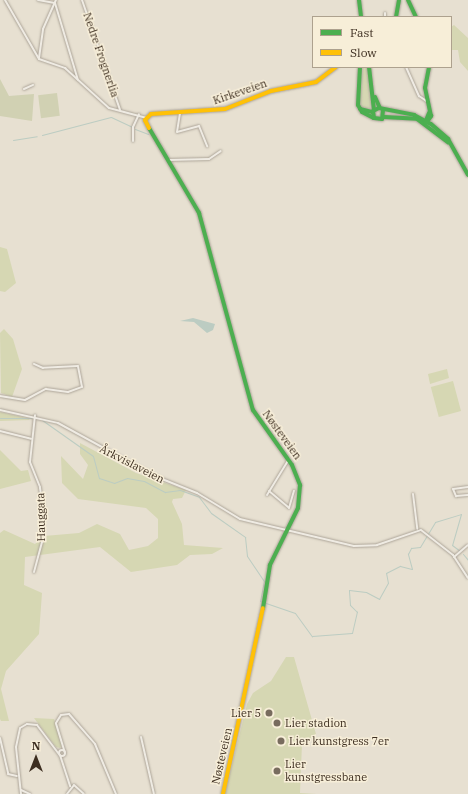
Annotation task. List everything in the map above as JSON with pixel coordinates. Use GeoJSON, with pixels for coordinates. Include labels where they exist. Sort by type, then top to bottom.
{"type":"FeatureCollection","features":[{"type":"Feature","properties":{"kind":"main road"},"geometry":{"type":"LineString","coordinates":[[358,0],[361,16]]}},
{"type":"Feature","properties":{"kind":"main road"},"geometry":{"type":"LineString","coordinates":[[396,16],[399,0]]}},
{"type":"Feature","properties":{"kind":"main road"},"geometry":{"type":"LineString","coordinates":[[408,0],[416,16]]}},
{"type":"Feature","properties":{"kind":"main road","name":"Kirkeveien"},"geometry":{"type":"LineString","coordinates":[[145,119],[180,113],[225,109],[265,93],[316,82],[335,68]]}},
{"type":"Feature","properties":{"kind":"main road"},"geometry":{"type":"LineString","coordinates":[[360,68],[360,109]]}},
{"type":"Feature","properties":{"kind":"main road"},"geometry":{"type":"LineString","coordinates":[[369,68],[374,95],[374,118]]}},
{"type":"Feature","properties":{"kind":"main road"},"geometry":{"type":"LineString","coordinates":[[427,122],[430,111],[426,88],[429,68]]}},
{"type":"Feature","properties":{"kind":"main road"},"geometry":{"type":"LineString","coordinates":[[374,95],[382,109],[384,118]]}},
{"type":"Feature","properties":{"kind":"main road"},"geometry":{"type":"LineString","coordinates":[[360,109],[373,111],[382,109],[427,122],[451,145],[468,175]]}},
{"type":"Feature","properties":{"kind":"main road"},"geometry":{"type":"LineString","coordinates":[[360,109],[374,118],[404,116],[427,122]]}},
{"type":"Feature","properties":{"kind":"main road","name":"Nøsteveien"},"geometry":{"type":"LineString","coordinates":[[145,119],[199,213],[250,402],[289,459],[299,478],[300,493],[296,513],[272,559],[222,794]]}},
{"type":"Feature","properties":{"kind":"street"},"geometry":{"type":"LineString","coordinates":[[4,0],[39,59],[47,63],[63,66],[105,106],[139,114],[145,119]]}},
{"type":"Feature","properties":{"kind":"street"},"geometry":{"type":"LineString","coordinates":[[38,0],[55,2]]}},
{"type":"Feature","properties":{"kind":"street","name":"Nedre Frognerlia"},"geometry":{"type":"LineString","coordinates":[[82,0],[120,110]]}},
{"type":"Feature","properties":{"kind":"street"},"geometry":{"type":"LineString","coordinates":[[39,59],[43,28],[55,2]]}},
{"type":"Feature","properties":{"kind":"street"},"geometry":{"type":"LineString","coordinates":[[55,2],[78,81]]}},
{"type":"Feature","properties":{"kind":"street"},"geometry":{"type":"LineString","coordinates":[[406,68],[417,93],[428,102]]}},
{"type":"Feature","properties":{"kind":"street"},"geometry":{"type":"LineString","coordinates":[[24,89],[33,85]]}},
{"type":"Feature","properties":{"kind":"street"},"geometry":{"type":"LineString","coordinates":[[180,113],[177,132],[199,126],[207,146]]}},
{"type":"Feature","properties":{"kind":"street"},"geometry":{"type":"LineString","coordinates":[[133,141],[133,127],[139,114]]}},
{"type":"Feature","properties":{"kind":"street"},"geometry":{"type":"LineString","coordinates":[[168,160],[209,159],[221,151]]}},
{"type":"Feature","properties":{"kind":"street"},"geometry":{"type":"LineString","coordinates":[[0,396],[25,400],[46,389],[68,392],[82,387],[78,366],[46,368],[34,364]]}},
{"type":"Feature","properties":{"kind":"street","name":"Årkvislaveien"},"geometry":{"type":"LineString","coordinates":[[0,410],[58,423],[157,477],[197,493],[235,518],[360,546],[380,544],[417,529]]}},
{"type":"Feature","properties":{"kind":"street","name":"Hauggata"},"geometry":{"type":"LineString","coordinates":[[34,572],[42,542],[43,507],[40,487],[30,465],[31,439],[35,417]]}},
{"type":"Feature","properties":{"kind":"street"},"geometry":{"type":"LineString","coordinates":[[0,431],[31,439]]}},
{"type":"Feature","properties":{"kind":"street"},"geometry":{"type":"LineString","coordinates":[[267,495],[289,459]]}},
{"type":"Feature","properties":{"kind":"street"},"geometry":{"type":"LineString","coordinates":[[468,487],[453,489],[456,496],[468,495]]}},
{"type":"Feature","properties":{"kind":"street"},"geometry":{"type":"LineString","coordinates":[[269,490],[289,508],[294,491]]}},
{"type":"Feature","properties":{"kind":"street"},"geometry":{"type":"LineString","coordinates":[[413,494],[417,529],[426,533],[454,556],[468,578]]}},
{"type":"Feature","properties":{"kind":"street"},"geometry":{"type":"LineString","coordinates":[[454,556],[468,544]]}},
{"type":"Feature","properties":{"kind":"street"},"geometry":{"type":"LineString","coordinates":[[62,760],[65,745],[56,723],[61,715],[69,714],[94,744],[116,794]]}},
{"type":"Feature","properties":{"kind":"street"},"geometry":{"type":"LineString","coordinates":[[21,794],[17,776],[16,737],[22,726],[37,726],[62,760],[64,775],[70,786],[67,794]]}},
{"type":"Feature","properties":{"kind":"street"},"geometry":{"type":"LineString","coordinates":[[141,737],[154,794]]}},
{"type":"Feature","properties":{"kind":"street"},"geometry":{"type":"LineString","coordinates":[[0,738],[8,774],[17,776]]}},
{"type":"Feature","properties":{"kind":"street"},"geometry":{"type":"LineString","coordinates":[[59,755],[65,745]]}},
{"type":"Feature","properties":{"kind":"street"},"geometry":{"type":"LineString","coordinates":[[54,748],[61,750],[64,754]]}},
{"type":"Feature","properties":{"kind":"street"},"geometry":{"type":"LineString","coordinates":[[59,755],[64,754]]}},
{"type":"Feature","properties":{"kind":"street"},"geometry":{"type":"LineString","coordinates":[[70,786],[79,787],[84,794]]}},
{"type":"Feature","properties":{"kind":"street"},"geometry":{"type":"LineString","coordinates":[[20,790],[30,794]]}},
{"type":"Feature","properties":{"kind":"green space"},"geometry":{"type":"Polygon","coordinates":[[[454,25],[468,38],[468,71],[460,62],[458,50],[452,50],[452,26],[454,25]]]}},
{"type":"Feature","properties":{"kind":"green space"},"geometry":{"type":"Polygon","coordinates":[[[363,68],[367,68],[372,99],[369,111],[362,108],[359,102],[363,68]]]}},
{"type":"Feature","properties":{"kind":"green space"},"geometry":{"type":"Polygon","coordinates":[[[0,79],[9,96],[34,94],[32,121],[0,116],[0,79]]]}},
{"type":"Feature","properties":{"kind":"green space"},"geometry":{"type":"Polygon","coordinates":[[[57,93],[60,116],[41,118],[38,95],[57,93]]]}},
{"type":"Feature","properties":{"kind":"green space"},"geometry":{"type":"Polygon","coordinates":[[[0,247],[7,249],[16,283],[5,292],[0,291],[0,247]]]}},
{"type":"Feature","properties":{"kind":"green space"},"geometry":{"type":"Polygon","coordinates":[[[4,329],[13,339],[22,369],[12,397],[1,393],[0,333],[4,329]]]}},
{"type":"Feature","properties":{"kind":"green space"},"geometry":{"type":"Polygon","coordinates":[[[447,369],[449,378],[430,384],[428,374],[447,369]]]}},
{"type":"Feature","properties":{"kind":"green space"},"geometry":{"type":"Polygon","coordinates":[[[453,381],[461,411],[439,417],[431,387],[453,381]]]}},
{"type":"Feature","properties":{"kind":"green space"},"geometry":{"type":"Polygon","coordinates":[[[0,412],[27,418],[30,420],[0,421],[0,412]]]}},
{"type":"Feature","properties":{"kind":"green space"},"geometry":{"type":"Polygon","coordinates":[[[80,443],[136,473],[186,490],[182,498],[173,499],[172,502],[182,524],[184,545],[223,548],[212,554],[190,555],[177,565],[131,572],[100,547],[25,557],[24,585],[42,593],[39,634],[6,671],[1,689],[9,721],[1,721],[0,533],[4,530],[35,544],[44,536],[79,533],[97,524],[120,534],[129,550],[148,546],[158,538],[158,519],[146,508],[78,499],[62,483],[61,456],[83,479],[88,465],[80,454],[80,443]]]}},
{"type":"Feature","properties":{"kind":"green space"},"geometry":{"type":"Polygon","coordinates":[[[0,450],[21,471],[28,470],[31,481],[0,489],[0,450]]]}},
{"type":"Feature","properties":{"kind":"green space","name":"Lier stadion"},"geometry":{"type":"Polygon","coordinates":[[[286,657],[294,657],[316,734],[302,744],[300,793],[317,794],[225,794],[247,704],[253,693],[271,681],[286,657]]]}},
{"type":"Feature","properties":{"kind":"green space"},"geometry":{"type":"Polygon","coordinates":[[[34,718],[54,719],[62,745],[60,748],[56,747],[34,718]]]}},
{"type":"Feature","properties":{"kind":"shaded area"},"geometry":{"type":"Polygon","coordinates":[[[193,318],[215,324],[213,330],[207,333],[194,322],[180,321],[193,318]]]}},
{"type":"Feature","properties":{"kind":"waterway"},"geometry":{"type":"LineString","coordinates":[[42,135],[111,117],[132,127]]}},
{"type":"Feature","properties":{"kind":"waterway"},"geometry":{"type":"LineString","coordinates":[[135,129],[148,134]]}},
{"type":"Feature","properties":{"kind":"waterway"},"geometry":{"type":"LineString","coordinates":[[13,140],[37,136]]}},
{"type":"Feature","properties":{"kind":"waterway"},"geometry":{"type":"LineString","coordinates":[[0,418],[33,418]]}},
{"type":"Feature","properties":{"kind":"waterway"},"geometry":{"type":"LineString","coordinates":[[42,420],[93,456],[99,478],[114,483],[127,478],[144,481],[165,492],[180,490],[199,497],[211,513],[245,537],[247,556],[264,581],[260,601],[295,613],[312,636],[352,633],[357,612],[350,605],[349,590],[366,592],[379,599],[388,583],[386,573],[400,566],[412,569],[408,554],[411,548],[420,547],[435,522],[461,514],[452,545],[460,551]]}},
{"type":"Feature","properties":{"kind":"waterway"},"geometry":{"type":"LineString","coordinates":[[463,554],[468,560]]}},
{"type":"Feature","properties":{"kind":"traffic: fast"},"geometry":{"type":"LineString","coordinates":[[359,0],[361,16]]}},
{"type":"Feature","properties":{"kind":"traffic: fast"},"geometry":{"type":"LineString","coordinates":[[396,16],[399,0]]}},
{"type":"Feature","properties":{"kind":"traffic: fast"},"geometry":{"type":"LineString","coordinates":[[408,0],[416,16]]}},
{"type":"Feature","properties":{"kind":"traffic: fast"},"geometry":{"type":"LineString","coordinates":[[360,68],[358,105],[362,112],[374,118]]}},
{"type":"Feature","properties":{"kind":"traffic: fast"},"geometry":{"type":"LineString","coordinates":[[369,68],[374,110]]}},
{"type":"Feature","properties":{"kind":"traffic: fast"},"geometry":{"type":"LineString","coordinates":[[426,123],[431,116],[425,88],[429,68]]}},
{"type":"Feature","properties":{"kind":"traffic: fast"},"geometry":{"type":"LineString","coordinates":[[375,97],[380,108]]}},
{"type":"Feature","properties":{"kind":"traffic: fast"},"geometry":{"type":"LineString","coordinates":[[383,110],[382,119],[374,118],[373,111],[379,108],[414,115],[431,124],[448,139],[468,175]]}},
{"type":"Feature","properties":{"kind":"traffic: fast"},"geometry":{"type":"LineString","coordinates":[[360,109],[372,112]]}},
{"type":"Feature","properties":{"kind":"traffic: fast"},"geometry":{"type":"LineString","coordinates":[[425,123],[429,113]]}},
{"type":"Feature","properties":{"kind":"traffic: fast"},"geometry":{"type":"LineString","coordinates":[[384,117],[417,119],[448,142]]}},
{"type":"Feature","properties":{"kind":"traffic: fast"},"geometry":{"type":"LineString","coordinates":[[149,128],[199,213],[253,410],[292,465],[300,485],[298,508],[270,565],[263,608]]}},
{"type":"Feature","properties":{"kind":"traffic: slow"},"geometry":{"type":"LineString","coordinates":[[149,128],[145,120],[151,114],[225,109],[271,91],[316,82],[335,68]]}},
{"type":"Feature","properties":{"kind":"traffic: slow"},"geometry":{"type":"LineString","coordinates":[[223,794],[263,608]]}},
{"type":"Feature","properties":{"kind":"place","name":"Lier 5"},"geometry":{"type":"Point","coordinates":[269,713]}},
{"type":"Feature","properties":{"kind":"place","name":"Lier stadion"},"geometry":{"type":"Point","coordinates":[277,723]}},
{"type":"Feature","properties":{"kind":"place","name":"Lier kunstgress 7er"},"geometry":{"type":"Point","coordinates":[281,741]}},
{"type":"Feature","properties":{"kind":"place","name":"Lier kunstgressbane"},"geometry":{"type":"Point","coordinates":[277,771]}}]}
